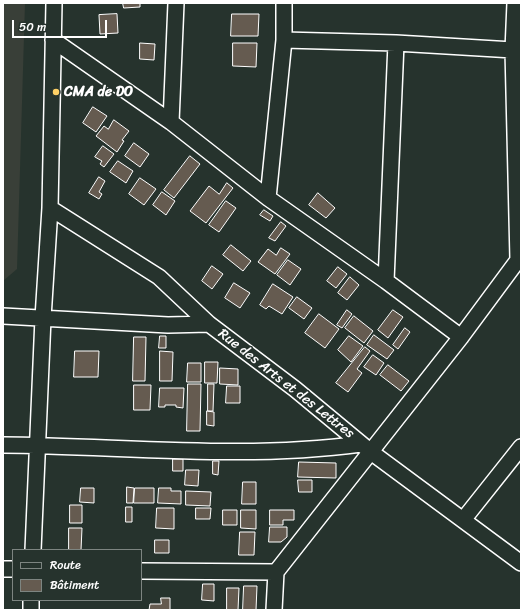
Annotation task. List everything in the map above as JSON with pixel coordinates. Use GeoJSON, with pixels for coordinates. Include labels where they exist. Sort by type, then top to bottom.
{"type":"FeatureCollection","features":[{"type":"Feature","properties":{"kind":"street"},"geometry":{"type":"LineString","coordinates":[[33,549],[43,318],[50,208],[54,3]]}},
{"type":"Feature","properties":{"kind":"street"},"geometry":{"type":"LineString","coordinates":[[171,122],[176,3]]}},
{"type":"Feature","properties":{"kind":"street"},"geometry":{"type":"LineString","coordinates":[[268,198],[284,40],[284,3]]}},
{"type":"Feature","properties":{"kind":"street"},"geometry":{"type":"LineString","coordinates":[[274,610],[276,572],[366,448],[461,337],[520,259],[513,50],[515,3]]}},
{"type":"Feature","properties":{"kind":"street"},"geometry":{"type":"LineString","coordinates":[[53,40],[171,122],[268,198],[386,281],[461,337]]}},
{"type":"Feature","properties":{"kind":"street"},"geometry":{"type":"LineString","coordinates":[[284,40],[396,43],[513,50]]}},
{"type":"Feature","properties":{"kind":"street"},"geometry":{"type":"LineString","coordinates":[[386,281],[396,43]]}},
{"type":"Feature","properties":{"kind":"street","name":"Rue des Arts et des Lettres"},"geometry":{"type":"LineString","coordinates":[[50,208],[159,277],[209,324],[295,389],[366,448],[521,563]]}},
{"type":"Feature","properties":{"kind":"street"},"geometry":{"type":"LineString","coordinates":[[3,316],[168,325],[209,324]]}},
{"type":"Feature","properties":{"kind":"street"},"geometry":{"type":"LineString","coordinates":[[3,445],[208,451],[288,451],[366,448]]}},
{"type":"Feature","properties":{"kind":"street"},"geometry":{"type":"LineString","coordinates":[[463,520],[521,447]]}},
{"type":"Feature","properties":{"kind":"street"},"geometry":{"type":"LineString","coordinates":[[142,571],[276,572]]}},
{"type":"Feature","properties":{"kind":"shaded area"},"geometry":{"type":"Polygon","coordinates":[[[3,3],[25,3],[17,269],[3,281],[3,3]]]}},
{"type":"Feature","properties":{"kind":"building"},"geometry":{"type":"Polygon","coordinates":[[[123,3],[140,3],[140,7],[124,8],[123,3]]]}},
{"type":"Feature","properties":{"kind":"building"},"geometry":{"type":"Polygon","coordinates":[[[117,14],[118,33],[100,34],[99,15],[117,14]]]}},
{"type":"Feature","properties":{"kind":"building"},"geometry":{"type":"Polygon","coordinates":[[[232,14],[259,14],[258,36],[231,36],[232,14]]]}},
{"type":"Feature","properties":{"kind":"building"},"geometry":{"type":"Polygon","coordinates":[[[140,43],[155,44],[154,60],[140,59],[140,43]]]}},
{"type":"Feature","properties":{"kind":"building"},"geometry":{"type":"Polygon","coordinates":[[[233,43],[257,43],[256,67],[233,66],[233,43]]]}},
{"type":"Feature","properties":{"kind":"building"},"geometry":{"type":"Polygon","coordinates":[[[93,107],[107,116],[96,132],[83,123],[93,107]]]}},
{"type":"Feature","properties":{"kind":"building"},"geometry":{"type":"Polygon","coordinates":[[[114,120],[129,131],[122,140],[124,141],[117,152],[96,136],[104,126],[108,129],[114,120]]]}},
{"type":"Feature","properties":{"kind":"building"},"geometry":{"type":"Polygon","coordinates":[[[134,143],[149,154],[140,167],[125,156],[134,143]]]}},
{"type":"Feature","properties":{"kind":"building"},"geometry":{"type":"Polygon","coordinates":[[[103,146],[114,154],[104,167],[100,164],[102,161],[95,157],[103,146]]]}},
{"type":"Feature","properties":{"kind":"building"},"geometry":{"type":"Polygon","coordinates":[[[190,156],[200,164],[174,198],[164,190],[190,156]]]}},
{"type":"Feature","properties":{"kind":"building"},"geometry":{"type":"Polygon","coordinates":[[[118,161],[133,171],[126,183],[110,172],[118,161]]]}},
{"type":"Feature","properties":{"kind":"building"},"geometry":{"type":"Polygon","coordinates":[[[99,177],[105,181],[99,192],[102,194],[99,199],[89,193],[99,177]]]}},
{"type":"Feature","properties":{"kind":"building"},"geometry":{"type":"Polygon","coordinates":[[[140,178],[156,189],[144,205],[129,194],[140,178]]]}},
{"type":"Feature","properties":{"kind":"building"},"geometry":{"type":"Polygon","coordinates":[[[227,183],[233,188],[206,223],[190,211],[209,186],[219,194],[227,183]]]}},
{"type":"Feature","properties":{"kind":"building"},"geometry":{"type":"Polygon","coordinates":[[[162,192],[175,201],[166,215],[153,205],[162,192]]]}},
{"type":"Feature","properties":{"kind":"building"},"geometry":{"type":"Polygon","coordinates":[[[318,193],[335,208],[326,218],[309,205],[318,193]]]}},
{"type":"Feature","properties":{"kind":"building"},"geometry":{"type":"Polygon","coordinates":[[[226,201],[236,208],[219,232],[209,225],[226,201]]]}},
{"type":"Feature","properties":{"kind":"building"},"geometry":{"type":"Polygon","coordinates":[[[264,210],[273,216],[270,221],[260,215],[264,210]]]}},
{"type":"Feature","properties":{"kind":"building"},"geometry":{"type":"Polygon","coordinates":[[[281,222],[286,226],[275,241],[269,238],[281,222]]]}},
{"type":"Feature","properties":{"kind":"building"},"geometry":{"type":"Polygon","coordinates":[[[231,245],[251,261],[243,271],[223,255],[231,245]]]}},
{"type":"Feature","properties":{"kind":"building"},"geometry":{"type":"Polygon","coordinates":[[[281,248],[290,254],[275,274],[258,262],[268,249],[276,255],[281,248]]]}},
{"type":"Feature","properties":{"kind":"building"},"geometry":{"type":"Polygon","coordinates":[[[288,260],[301,269],[290,285],[277,275],[288,260]]]}},
{"type":"Feature","properties":{"kind":"building"},"geometry":{"type":"Polygon","coordinates":[[[212,266],[223,274],[212,289],[202,281],[212,266]]]}},
{"type":"Feature","properties":{"kind":"building"},"geometry":{"type":"Polygon","coordinates":[[[338,267],[347,274],[336,288],[327,281],[338,267]]]}},
{"type":"Feature","properties":{"kind":"building"},"geometry":{"type":"Polygon","coordinates":[[[350,277],[359,285],[347,300],[338,293],[350,277]]]}},
{"type":"Feature","properties":{"kind":"building"},"geometry":{"type":"Polygon","coordinates":[[[234,283],[250,293],[240,308],[225,298],[234,283]]]}},
{"type":"Feature","properties":{"kind":"building"},"geometry":{"type":"Polygon","coordinates":[[[273,284],[293,297],[282,314],[269,306],[266,309],[260,305],[273,284]]]}},
{"type":"Feature","properties":{"kind":"building"},"geometry":{"type":"Polygon","coordinates":[[[297,297],[312,308],[304,319],[289,308],[297,297]]]}},
{"type":"Feature","properties":{"kind":"building"},"geometry":{"type":"Polygon","coordinates":[[[347,310],[352,314],[342,328],[337,325],[347,310]]]}},
{"type":"Feature","properties":{"kind":"building"},"geometry":{"type":"Polygon","coordinates":[[[393,310],[403,317],[388,338],[378,330],[393,310]]]}},
{"type":"Feature","properties":{"kind":"building"},"geometry":{"type":"Polygon","coordinates":[[[319,314],[339,329],[325,348],[305,333],[319,314]]]}},
{"type":"Feature","properties":{"kind":"building"},"geometry":{"type":"Polygon","coordinates":[[[354,316],[373,331],[364,343],[345,328],[354,316]]]}},
{"type":"Feature","properties":{"kind":"building"},"geometry":{"type":"Polygon","coordinates":[[[405,328],[410,332],[398,349],[393,345],[405,328]]]}},
{"type":"Feature","properties":{"kind":"building"},"geometry":{"type":"Polygon","coordinates":[[[374,335],[394,350],[387,359],[367,345],[374,335]]]}},
{"type":"Feature","properties":{"kind":"building"},"geometry":{"type":"Polygon","coordinates":[[[160,336],[166,336],[166,348],[159,348],[160,336]]]}},
{"type":"Feature","properties":{"kind":"building"},"geometry":{"type":"Polygon","coordinates":[[[349,336],[363,346],[351,362],[338,350],[349,336]]]}},
{"type":"Feature","properties":{"kind":"building"},"geometry":{"type":"Polygon","coordinates":[[[134,337],[146,337],[145,381],[133,381],[134,337]]]}},
{"type":"Feature","properties":{"kind":"building"},"geometry":{"type":"Polygon","coordinates":[[[365,347],[370,351],[357,369],[362,373],[348,392],[336,383],[365,347]]]}},
{"type":"Feature","properties":{"kind":"building"},"geometry":{"type":"Polygon","coordinates":[[[75,351],[99,351],[98,377],[74,377],[75,351]]]}},
{"type":"Feature","properties":{"kind":"building"},"geometry":{"type":"Polygon","coordinates":[[[160,351],[173,352],[172,381],[160,381],[160,351]]]}},
{"type":"Feature","properties":{"kind":"building"},"geometry":{"type":"Polygon","coordinates":[[[373,355],[384,363],[376,375],[364,367],[373,355]]]}},
{"type":"Feature","properties":{"kind":"building"},"geometry":{"type":"Polygon","coordinates":[[[205,362],[218,362],[217,383],[205,383],[205,362]]]}},
{"type":"Feature","properties":{"kind":"building"},"geometry":{"type":"Polygon","coordinates":[[[188,363],[201,363],[201,382],[187,382],[188,363]]]}},
{"type":"Feature","properties":{"kind":"building"},"geometry":{"type":"Polygon","coordinates":[[[388,365],[409,381],[401,391],[380,375],[388,365]]]}},
{"type":"Feature","properties":{"kind":"building"},"geometry":{"type":"Polygon","coordinates":[[[220,368],[238,369],[238,385],[220,384],[220,368]]]}},
{"type":"Feature","properties":{"kind":"building"},"geometry":{"type":"Polygon","coordinates":[[[188,384],[201,384],[200,431],[187,431],[188,384]]]}},
{"type":"Feature","properties":{"kind":"building"},"geometry":{"type":"Polygon","coordinates":[[[208,384],[214,384],[213,411],[208,411],[208,384]]]}},
{"type":"Feature","properties":{"kind":"building"},"geometry":{"type":"Polygon","coordinates":[[[134,385],[151,385],[150,410],[134,410],[134,385]]]}},
{"type":"Feature","properties":{"kind":"building"},"geometry":{"type":"Polygon","coordinates":[[[227,386],[240,386],[240,403],[226,403],[227,386]]]}},
{"type":"Feature","properties":{"kind":"building"},"geometry":{"type":"Polygon","coordinates":[[[160,388],[184,388],[183,408],[176,407],[176,405],[165,405],[165,407],[159,407],[160,388]]]}},
{"type":"Feature","properties":{"kind":"building"},"geometry":{"type":"Polygon","coordinates":[[[207,411],[214,412],[214,426],[207,425],[207,411]]]}},
{"type":"Feature","properties":{"kind":"building"},"geometry":{"type":"Polygon","coordinates":[[[173,459],[183,459],[183,471],[173,471],[173,459]]]}},
{"type":"Feature","properties":{"kind":"building"},"geometry":{"type":"Polygon","coordinates":[[[213,461],[219,461],[218,475],[213,474],[213,461]]]}},
{"type":"Feature","properties":{"kind":"building"},"geometry":{"type":"Polygon","coordinates":[[[299,462],[336,463],[336,478],[298,477],[299,462]]]}},
{"type":"Feature","properties":{"kind":"building"},"geometry":{"type":"Polygon","coordinates":[[[186,470],[199,470],[198,486],[185,485],[186,470]]]}},
{"type":"Feature","properties":{"kind":"building"},"geometry":{"type":"Polygon","coordinates":[[[298,480],[312,480],[312,492],[299,492],[298,480]]]}},
{"type":"Feature","properties":{"kind":"building"},"geometry":{"type":"Polygon","coordinates":[[[243,482],[256,482],[256,504],[242,504],[243,482]]]}},
{"type":"Feature","properties":{"kind":"building"},"geometry":{"type":"Polygon","coordinates":[[[127,487],[134,488],[133,503],[127,503],[127,487]]]}},
{"type":"Feature","properties":{"kind":"building"},"geometry":{"type":"Polygon","coordinates":[[[81,488],[94,488],[94,503],[80,502],[81,488]]]}},
{"type":"Feature","properties":{"kind":"building"},"geometry":{"type":"Polygon","coordinates":[[[135,488],[154,488],[154,503],[134,503],[135,488]]]}},
{"type":"Feature","properties":{"kind":"building"},"geometry":{"type":"Polygon","coordinates":[[[159,488],[171,488],[171,491],[181,491],[181,504],[158,503],[159,488]]]}},
{"type":"Feature","properties":{"kind":"building"},"geometry":{"type":"Polygon","coordinates":[[[186,491],[211,492],[210,506],[186,505],[186,491]]]}},
{"type":"Feature","properties":{"kind":"building"},"geometry":{"type":"Polygon","coordinates":[[[70,505],[82,505],[82,523],[70,523],[70,505]]]}},
{"type":"Feature","properties":{"kind":"building"},"geometry":{"type":"Polygon","coordinates":[[[126,507],[132,507],[132,522],[126,522],[126,507]]]}},
{"type":"Feature","properties":{"kind":"building"},"geometry":{"type":"Polygon","coordinates":[[[157,508],[174,508],[174,529],[156,528],[157,508]]]}},
{"type":"Feature","properties":{"kind":"building"},"geometry":{"type":"Polygon","coordinates":[[[196,508],[211,508],[210,519],[196,519],[196,508]]]}},
{"type":"Feature","properties":{"kind":"building"},"geometry":{"type":"Polygon","coordinates":[[[223,510],[237,510],[237,525],[223,525],[223,510]]]}},
{"type":"Feature","properties":{"kind":"building"},"geometry":{"type":"Polygon","coordinates":[[[241,510],[256,510],[256,529],[241,528],[241,510]]]}},
{"type":"Feature","properties":{"kind":"building"},"geometry":{"type":"Polygon","coordinates":[[[270,510],[294,510],[294,520],[283,520],[283,525],[270,525],[270,510]]]}},
{"type":"Feature","properties":{"kind":"building"},"geometry":{"type":"Polygon","coordinates":[[[270,527],[287,527],[287,537],[281,542],[269,542],[270,527]]]}},
{"type":"Feature","properties":{"kind":"building"},"geometry":{"type":"Polygon","coordinates":[[[69,528],[82,528],[81,549],[69,549],[69,528]]]}},
{"type":"Feature","properties":{"kind":"building"},"geometry":{"type":"Polygon","coordinates":[[[240,532],[255,532],[254,555],[239,555],[240,532]]]}},
{"type":"Feature","properties":{"kind":"building"},"geometry":{"type":"Polygon","coordinates":[[[155,540],[169,540],[169,553],[155,553],[155,540]]]}},
{"type":"Feature","properties":{"kind":"building"},"geometry":{"type":"Polygon","coordinates":[[[203,584],[214,584],[214,601],[202,600],[203,584]]]}},
{"type":"Feature","properties":{"kind":"building"},"geometry":{"type":"Polygon","coordinates":[[[244,586],[257,586],[256,610],[243,610],[244,586]]]}},
{"type":"Feature","properties":{"kind":"building"},"geometry":{"type":"Polygon","coordinates":[[[227,588],[239,588],[238,610],[227,610],[227,588]]]}},
{"type":"Feature","properties":{"kind":"building"},"geometry":{"type":"Polygon","coordinates":[[[161,598],[170,598],[170,610],[149,610],[150,604],[161,604],[161,598]]]}},
{"type":"Feature","properties":{"kind":"place","name":"CMA de DO"},"geometry":{"type":"Point","coordinates":[56,92]}}]}
